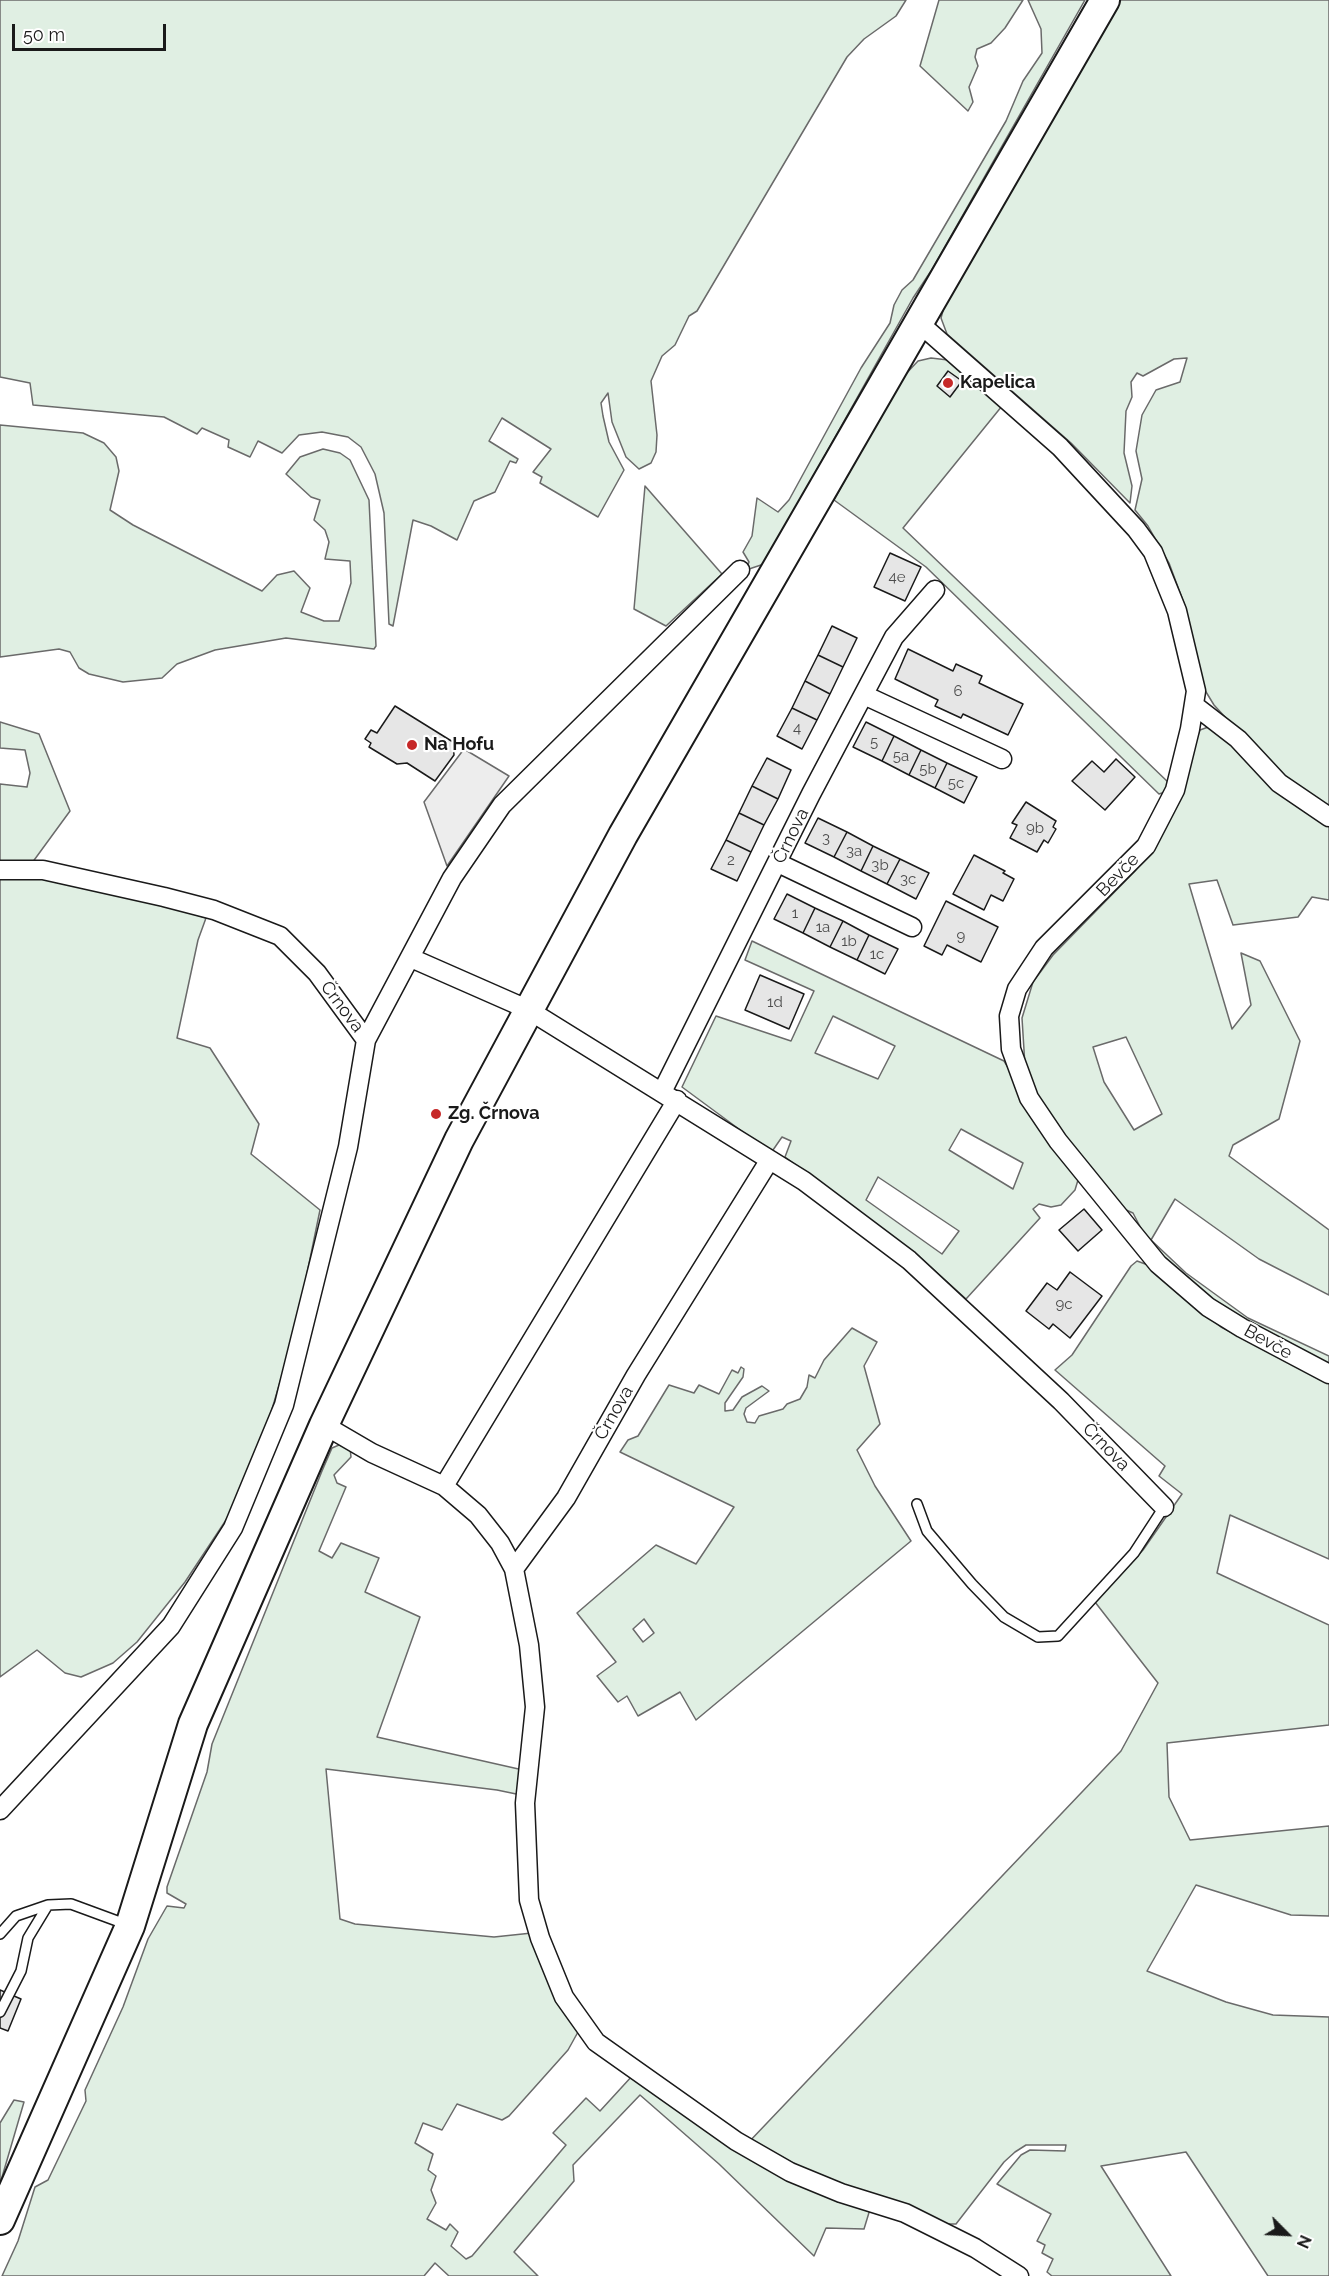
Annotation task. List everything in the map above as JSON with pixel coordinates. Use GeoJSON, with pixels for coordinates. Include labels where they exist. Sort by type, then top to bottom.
{"type":"FeatureCollection","features":[{"type":"Feature","properties":{"kind":"main road"},"geometry":{"type":"LineString","coordinates":[[0,2220],[130,1926],[193,1724],[324,1425],[459,1140],[527,1009],[623,835],[1105,0]]}},
{"type":"Feature","properties":{"kind":"street","name":"Bevče"},"geometry":{"type":"LineString","coordinates":[[918,322],[1060,447],[1123,511],[1153,552],[1177,611],[1196,691],[1175,790],[1146,846],[1044,948],[1017,989],[1009,1016],[1011,1049],[1029,1098],[1158,1264],[1208,1307],[1242,1328],[1329,1374]]}},
{"type":"Feature","properties":{"kind":"street"},"geometry":{"type":"LineString","coordinates":[[411,958],[452,878],[502,805],[740,570]]}},
{"type":"Feature","properties":{"kind":"street","name":"Črnova"},"geometry":{"type":"LineString","coordinates":[[444,1486],[670,1096],[778,863],[894,637],[935,590]]}},
{"type":"Feature","properties":{"kind":"street"},"geometry":{"type":"LineString","coordinates":[[864,695],[1002,759]]}},
{"type":"Feature","properties":{"kind":"street"},"geometry":{"type":"LineString","coordinates":[[1194,705],[1238,739],[1279,783],[1329,817]]}},
{"type":"Feature","properties":{"kind":"street"},"geometry":{"type":"LineString","coordinates":[[778,863],[912,927]]}},
{"type":"Feature","properties":{"kind":"street","name":"Črnova"},"geometry":{"type":"LineString","coordinates":[[0,870],[43,870],[143,892],[214,910],[280,936],[316,973],[366,1040],[411,958],[527,1009],[804,1181],[909,1260],[1061,1401],[1164,1507]]}},
{"type":"Feature","properties":{"kind":"street"},"geometry":{"type":"LineString","coordinates":[[0,1810],[171,1626],[233,1528],[284,1405],[348,1147],[366,1040]]}},
{"type":"Feature","properties":{"kind":"street","name":"Črnova"},"geometry":{"type":"LineString","coordinates":[[514,1569],[566,1498],[636,1375],[769,1161]]}},
{"type":"Feature","properties":{"kind":"street"},"geometry":{"type":"LineString","coordinates":[[324,1425],[372,1452],[444,1486],[478,1515],[500,1544],[514,1569],[529,1645],[535,1707],[525,1803],[529,1900],[540,1938],[564,1997],[596,2042],[736,2141],[790,2172],[841,2193],[905,2213],[975,2248],[1019,2276]]}},
{"type":"Feature","properties":{"kind":"lane"},"geometry":{"type":"LineString","coordinates":[[917,1504],[927,1531],[972,1584],[1004,1617],[1038,1637],[1058,1636],[1134,1553],[1164,1507]]}},
{"type":"Feature","properties":{"kind":"lane"},"geometry":{"type":"LineString","coordinates":[[0,1934],[16,1916],[48,1905],[71,1904],[130,1926]]}},
{"type":"Feature","properties":{"kind":"lane"},"geometry":{"type":"LineString","coordinates":[[0,2012],[21,1971],[28,1938],[48,1905]]}},
{"type":"Feature","properties":{"kind":"green space"},"geometry":{"type":"Polygon","coordinates":[[[0,0],[906,0],[896,16],[864,39],[847,57],[697,311],[689,316],[675,345],[662,356],[651,381],[657,435],[656,452],[651,463],[639,469],[626,457],[612,422],[608,393],[601,403],[603,416],[609,442],[624,470],[598,517],[540,483],[542,477],[533,472],[551,449],[502,418],[489,441],[518,459],[516,463],[510,461],[495,492],[474,501],[457,540],[431,526],[413,520],[393,626],[389,624],[384,513],[375,474],[361,447],[348,437],[322,432],[299,435],[282,453],[258,441],[250,457],[228,447],[229,440],[202,428],[197,434],[164,417],[33,405],[30,383],[0,377],[0,0]]]}},
{"type":"Feature","properties":{"kind":"green space"},"geometry":{"type":"Polygon","coordinates":[[[939,0],[1023,0],[1005,28],[991,43],[977,49],[975,57],[978,66],[969,87],[973,102],[968,111],[920,66],[939,0]]]}},
{"type":"Feature","properties":{"kind":"green space"},"geometry":{"type":"Polygon","coordinates":[[[1028,0],[1085,0],[931,271],[913,298],[764,564],[746,570],[749,562],[743,552],[752,536],[757,498],[778,512],[789,500],[861,368],[890,323],[894,305],[902,290],[913,280],[1006,121],[1023,81],[1042,53],[1041,29],[1028,0]]]}},
{"type":"Feature","properties":{"kind":"green space"},"geometry":{"type":"Polygon","coordinates":[[[1121,0],[1329,0],[1329,810],[1289,784],[1214,705],[1203,687],[1185,606],[1169,563],[1148,526],[1135,510],[1142,479],[1136,451],[1142,415],[1156,390],[1180,382],[1187,358],[1174,359],[1143,376],[1137,373],[1131,382],[1132,397],[1126,411],[1124,453],[1132,486],[1130,503],[1071,443],[947,334],[941,318],[944,307],[1121,0]]]}},
{"type":"Feature","properties":{"kind":"green space"},"geometry":{"type":"Polygon","coordinates":[[[931,358],[948,360],[1002,406],[903,528],[1169,783],[1165,792],[1159,794],[926,567],[834,500],[902,378],[918,361],[931,358]]]}},
{"type":"Feature","properties":{"kind":"green space"},"geometry":{"type":"Polygon","coordinates":[[[0,425],[83,433],[104,443],[116,457],[119,471],[110,510],[133,525],[262,591],[277,575],[294,571],[310,588],[301,612],[324,621],[339,621],[351,583],[350,561],[325,559],[329,542],[325,530],[314,520],[320,500],[311,497],[286,474],[300,457],[323,449],[340,453],[350,460],[369,500],[376,646],[374,649],[286,638],[215,650],[177,664],[162,678],[123,682],[89,674],[79,668],[70,652],[59,649],[0,657],[0,425]]]}},
{"type":"Feature","properties":{"kind":"green space"},"geometry":{"type":"Polygon","coordinates":[[[645,486],[722,574],[666,626],[634,609],[645,486]]]}},
{"type":"Feature","properties":{"kind":"green space"},"geometry":{"type":"Polygon","coordinates":[[[0,722],[39,734],[70,811],[32,863],[0,862],[0,784],[27,787],[30,773],[25,750],[0,748],[0,722]]]}},
{"type":"Feature","properties":{"kind":"green space"},"geometry":{"type":"Polygon","coordinates":[[[1211,726],[1329,822],[1329,900],[1312,897],[1298,917],[1233,925],[1217,880],[1189,884],[1232,1029],[1251,1005],[1241,953],[1260,961],[1300,1041],[1279,1119],[1233,1145],[1229,1156],[1329,1230],[1329,1295],[1259,1259],[1175,1199],[1151,1240],[1186,1273],[1248,1318],[1329,1356],[1329,1366],[1243,1321],[1192,1285],[1149,1244],[1133,1213],[1117,1206],[1038,1099],[1025,1066],[1022,1018],[1033,982],[1053,955],[1135,871],[1152,849],[1200,730],[1211,726]],[[1126,1037],[1093,1047],[1104,1082],[1134,1130],[1162,1114],[1126,1037]]]}},
{"type":"Feature","properties":{"kind":"green space"},"geometry":{"type":"Polygon","coordinates":[[[0,875],[33,877],[145,898],[206,918],[198,940],[177,1038],[210,1048],[259,1124],[251,1154],[320,1210],[295,1332],[269,1419],[228,1517],[185,1582],[137,1642],[113,1663],[81,1677],[65,1673],[37,1650],[0,1677],[0,875]]]}},
{"type":"Feature","properties":{"kind":"green space"},"geometry":{"type":"Polygon","coordinates":[[[752,941],[1004,1061],[1078,1180],[1075,1190],[1061,1205],[1051,1207],[1039,1204],[1033,1209],[1040,1218],[966,1299],[915,1253],[785,1157],[791,1141],[782,1137],[773,1150],[766,1149],[682,1087],[716,1016],[791,1041],[814,991],[745,960],[752,941]],[[833,1016],[815,1053],[878,1079],[895,1046],[833,1016]],[[961,1129],[949,1150],[1013,1189],[1023,1163],[961,1129]],[[878,1177],[866,1200],[942,1254],[959,1231],[878,1177]]]}},
{"type":"Feature","properties":{"kind":"green space"},"geometry":{"type":"Polygon","coordinates":[[[1137,1261],[1148,1265],[1176,1292],[1221,1327],[1329,1382],[1329,1559],[1230,1515],[1217,1573],[1329,1625],[1329,1725],[1167,1743],[1169,1797],[1190,1840],[1329,1826],[1329,1916],[1291,1915],[1196,1885],[1147,1971],[1226,2002],[1273,2015],[1329,2017],[1329,2276],[1268,2276],[1186,2152],[1101,2166],[1171,2276],[1052,2276],[1047,2272],[1053,2259],[1042,2253],[1045,2245],[1037,2241],[1051,2214],[997,2184],[1021,2155],[1030,2150],[1065,2151],[1066,2145],[1026,2145],[1015,2152],[1004,2162],[956,2224],[946,2224],[866,2195],[747,2144],[1121,1751],[1158,1683],[1095,1602],[1143,1550],[1182,1494],[1159,1476],[1165,1466],[1055,1370],[1072,1355],[1131,1266],[1137,1261]]]}},
{"type":"Feature","properties":{"kind":"green space"},"geometry":{"type":"Polygon","coordinates":[[[852,1328],[877,1342],[864,1366],[880,1424],[857,1450],[875,1486],[911,1541],[696,1720],[680,1692],[638,1716],[627,1696],[618,1702],[597,1676],[616,1662],[577,1613],[656,1545],[696,1564],[734,1507],[620,1452],[628,1440],[638,1436],[669,1385],[694,1393],[699,1385],[719,1394],[732,1370],[738,1373],[741,1367],[744,1369],[743,1377],[725,1403],[725,1411],[733,1410],[742,1397],[762,1386],[769,1391],[746,1408],[744,1414],[747,1422],[755,1423],[759,1416],[783,1409],[787,1404],[800,1399],[807,1387],[809,1375],[815,1378],[824,1360],[852,1328]],[[644,1619],[633,1629],[643,1642],[654,1633],[644,1619]]]}},
{"type":"Feature","properties":{"kind":"green space"},"geometry":{"type":"Polygon","coordinates":[[[339,1445],[350,1448],[351,1457],[334,1475],[337,1483],[346,1487],[319,1551],[332,1558],[341,1543],[379,1558],[365,1592],[420,1617],[377,1737],[523,1770],[521,1795],[326,1769],[340,1919],[355,1924],[494,1937],[532,1933],[548,1981],[578,2032],[568,2050],[509,2116],[502,2120],[457,2104],[442,2130],[423,2123],[415,2143],[433,2154],[428,2170],[436,2176],[431,2190],[436,2203],[427,2219],[446,2230],[450,2224],[458,2232],[451,2246],[466,2259],[472,2256],[566,2145],[553,2133],[586,2098],[600,2111],[633,2075],[871,2206],[864,2229],[826,2228],[814,2256],[719,2164],[640,2095],[573,2165],[574,2181],[514,2252],[538,2276],[449,2276],[435,2263],[424,2276],[2,2276],[18,2241],[35,2187],[48,2180],[86,2101],[85,2090],[123,2007],[148,1939],[167,1906],[184,1908],[186,1904],[167,1893],[167,1887],[207,1772],[212,1744],[322,1471],[332,1448],[339,1445]]]}},
{"type":"Feature","properties":{"kind":"green space"},"geometry":{"type":"Polygon","coordinates":[[[14,2100],[24,2102],[0,2184],[0,2123],[14,2100]]]}},
{"type":"Feature","properties":{"kind":"shaded area"},"geometry":{"type":"Polygon","coordinates":[[[464,749],[509,776],[447,866],[424,802],[464,749]]]}},
{"type":"Feature","properties":{"kind":"building"},"geometry":{"type":"Polygon","coordinates":[[[948,371],[962,381],[950,397],[937,386],[948,371]]]}},
{"type":"Feature","properties":{"kind":"building"},"geometry":{"type":"Polygon","coordinates":[[[890,553],[921,567],[905,601],[874,587],[890,553]]]}},
{"type":"Feature","properties":{"kind":"building"},"geometry":{"type":"Polygon","coordinates":[[[832,626],[857,638],[843,667],[818,655],[832,626]]]}},
{"type":"Feature","properties":{"kind":"building"},"geometry":{"type":"Polygon","coordinates":[[[908,649],[953,671],[956,664],[982,676],[979,683],[1023,704],[1008,735],[963,714],[961,718],[935,706],[938,700],[895,679],[908,649]]]}},
{"type":"Feature","properties":{"kind":"building"},"geometry":{"type":"Polygon","coordinates":[[[818,655],[843,667],[830,694],[805,681],[818,655]]]}},
{"type":"Feature","properties":{"kind":"building"},"geometry":{"type":"Polygon","coordinates":[[[805,681],[830,694],[817,720],[792,708],[805,681]]]}},
{"type":"Feature","properties":{"kind":"building","name":"Na Hofu"},"geometry":{"type":"Polygon","coordinates":[[[395,706],[453,742],[454,755],[435,781],[407,763],[397,764],[369,747],[371,743],[365,739],[371,730],[377,733],[395,706]]]}},
{"type":"Feature","properties":{"kind":"building"},"geometry":{"type":"Polygon","coordinates":[[[792,708],[817,720],[802,749],[777,736],[792,708]]]}},
{"type":"Feature","properties":{"kind":"building"},"geometry":{"type":"Polygon","coordinates":[[[866,722],[894,736],[882,761],[853,747],[866,722]]]}},
{"type":"Feature","properties":{"kind":"building"},"geometry":{"type":"Polygon","coordinates":[[[894,736],[921,750],[909,775],[882,761],[894,736]]]}},
{"type":"Feature","properties":{"kind":"building"},"geometry":{"type":"Polygon","coordinates":[[[921,750],[947,763],[935,788],[909,775],[921,750]]]}},
{"type":"Feature","properties":{"kind":"building"},"geometry":{"type":"Polygon","coordinates":[[[767,758],[791,770],[778,799],[752,786],[767,758]]]}},
{"type":"Feature","properties":{"kind":"building"},"geometry":{"type":"Polygon","coordinates":[[[1116,759],[1135,777],[1105,810],[1072,781],[1092,761],[1104,772],[1116,759]]]}},
{"type":"Feature","properties":{"kind":"building"},"geometry":{"type":"Polygon","coordinates":[[[947,763],[977,777],[964,803],[935,788],[947,763]]]}},
{"type":"Feature","properties":{"kind":"building"},"geometry":{"type":"Polygon","coordinates":[[[752,786],[778,799],[764,825],[739,813],[752,786]]]}},
{"type":"Feature","properties":{"kind":"building"},"geometry":{"type":"Polygon","coordinates":[[[1026,802],[1056,821],[1053,827],[1056,829],[1048,843],[1044,840],[1037,852],[1010,838],[1017,825],[1012,823],[1026,802]]]}},
{"type":"Feature","properties":{"kind":"building"},"geometry":{"type":"Polygon","coordinates":[[[739,813],[764,825],[751,852],[726,840],[739,813]]]}},
{"type":"Feature","properties":{"kind":"building"},"geometry":{"type":"Polygon","coordinates":[[[818,818],[847,832],[834,857],[805,843],[818,818]]]}},
{"type":"Feature","properties":{"kind":"building"},"geometry":{"type":"Polygon","coordinates":[[[847,832],[873,846],[861,871],[834,857],[847,832]]]}},
{"type":"Feature","properties":{"kind":"building"},"geometry":{"type":"Polygon","coordinates":[[[726,840],[751,852],[737,881],[711,869],[726,840]]]}},
{"type":"Feature","properties":{"kind":"building"},"geometry":{"type":"Polygon","coordinates":[[[873,846],[900,859],[887,884],[861,871],[873,846]]]}},
{"type":"Feature","properties":{"kind":"building"},"geometry":{"type":"Polygon","coordinates":[[[974,855],[1005,871],[1003,873],[1014,879],[1003,901],[991,895],[984,910],[953,894],[974,855]]]}},
{"type":"Feature","properties":{"kind":"building"},"geometry":{"type":"Polygon","coordinates":[[[900,859],[929,873],[916,899],[887,884],[900,859]]]}},
{"type":"Feature","properties":{"kind":"building"},"geometry":{"type":"Polygon","coordinates":[[[787,894],[815,908],[803,933],[774,919],[787,894]]]}},
{"type":"Feature","properties":{"kind":"building"},"geometry":{"type":"Polygon","coordinates":[[[946,901],[998,927],[981,962],[947,945],[942,955],[924,946],[946,901]]]}},
{"type":"Feature","properties":{"kind":"building"},"geometry":{"type":"Polygon","coordinates":[[[815,908],[843,921],[830,947],[803,933],[815,908]]]}},
{"type":"Feature","properties":{"kind":"building"},"geometry":{"type":"Polygon","coordinates":[[[843,921],[869,935],[857,960],[830,947],[843,921]]]}},
{"type":"Feature","properties":{"kind":"building"},"geometry":{"type":"Polygon","coordinates":[[[869,935],[898,949],[885,974],[857,960],[869,935]]]}},
{"type":"Feature","properties":{"kind":"building"},"geometry":{"type":"Polygon","coordinates":[[[760,975],[804,994],[789,1029],[745,1010],[760,975]]]}},
{"type":"Feature","properties":{"kind":"building"},"geometry":{"type":"Polygon","coordinates":[[[1084,1209],[1102,1230],[1078,1251],[1059,1230],[1084,1209]]]}},
{"type":"Feature","properties":{"kind":"building"},"geometry":{"type":"Polygon","coordinates":[[[1070,1272],[1102,1296],[1070,1338],[1053,1324],[1049,1329],[1026,1311],[1047,1283],[1057,1290],[1070,1272]]]}},
{"type":"Feature","properties":{"kind":"building"},"geometry":{"type":"Polygon","coordinates":[[[0,1990],[21,1999],[8,2031],[0,2028],[0,1990]]]}},
{"type":"Feature","properties":{"kind":"place","name":"Kapelica"},"geometry":{"type":"Point","coordinates":[948,383]}},
{"type":"Feature","properties":{"kind":"place","name":"Na Hofu"},"geometry":{"type":"Point","coordinates":[412,745]}},
{"type":"Feature","properties":{"kind":"place","name":"Zg. Črnova"},"geometry":{"type":"Point","coordinates":[436,1114]}}]}
